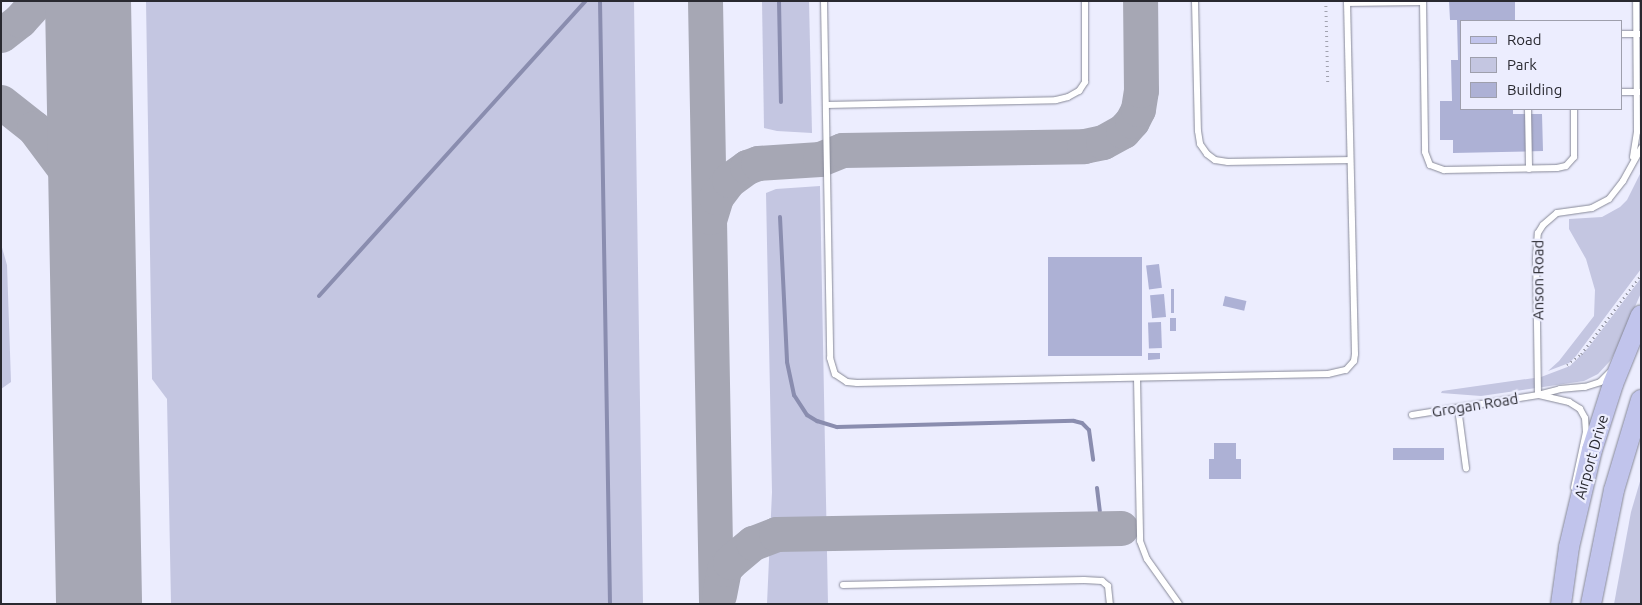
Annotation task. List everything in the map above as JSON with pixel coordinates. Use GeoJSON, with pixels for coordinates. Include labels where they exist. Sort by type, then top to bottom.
{"type":"FeatureCollection","features":[{"type":"Feature","properties":{"kind":"main road","name":"Airport Drive"},"geometry":{"type":"LineString","coordinates":[[1561,604],[1569,547],[1592,450],[1627,347],[1641,315]]}},
{"type":"Feature","properties":{"kind":"main road","name":"Airport Drive"},"geometry":{"type":"LineString","coordinates":[[1591,604],[1614,490],[1641,400]]}},
{"type":"Feature","properties":{"kind":"lane"},"geometry":{"type":"LineString","coordinates":[[824,1],[830,358],[831,367],[840,379],[857,383],[1328,374],[1339,373],[1350,366],[1355,354],[1347,2],[1423,2],[1425,152],[1430,165],[1444,170],[1557,168],[1571,162],[1575,150],[1574,110]]}},
{"type":"Feature","properties":{"kind":"lane"},"geometry":{"type":"LineString","coordinates":[[826,105],[1056,100],[1068,97],[1079,91],[1085,82],[1085,1]]}},
{"type":"Feature","properties":{"kind":"lane"},"geometry":{"type":"LineString","coordinates":[[1195,1],[1198,131],[1200,144],[1207,154],[1215,160],[1228,162],[1350,160]]}},
{"type":"Feature","properties":{"kind":"lane","name":"Anson Road"},"geometry":{"type":"LineString","coordinates":[[1633,161],[1636,143],[1638,92],[1636,1]]}},
{"type":"Feature","properties":{"kind":"lane"},"geometry":{"type":"LineString","coordinates":[[1622,34],[1638,34]]}},
{"type":"Feature","properties":{"kind":"lane"},"geometry":{"type":"LineString","coordinates":[[1622,92],[1638,92]]}},
{"type":"Feature","properties":{"kind":"lane"},"geometry":{"type":"LineString","coordinates":[[1528,110],[1529,168]]}},
{"type":"Feature","properties":{"kind":"lane","name":"Anson Road"},"geometry":{"type":"LineString","coordinates":[[1538,395],[1536,259],[1538,233],[1543,225],[1557,213],[1582,210],[1601,204],[1616,191],[1641,148]]}},
{"type":"Feature","properties":{"kind":"lane","name":"Grogan Road"},"geometry":{"type":"LineString","coordinates":[[1412,415],[1538,395],[1560,389],[1594,385],[1606,377],[1627,347]]}},
{"type":"Feature","properties":{"kind":"lane"},"geometry":{"type":"LineString","coordinates":[[1137,378],[1140,541],[1147,559],[1180,604]]}},
{"type":"Feature","properties":{"kind":"lane","name":"Grogan Road"},"geometry":{"type":"LineString","coordinates":[[1538,395],[1569,402],[1580,409],[1585,418],[1586,432],[1575,478],[1569,547]]}},
{"type":"Feature","properties":{"kind":"lane"},"geometry":{"type":"LineString","coordinates":[[1458,408],[1466,468]]}},
{"type":"Feature","properties":{"kind":"lane"},"geometry":{"type":"LineString","coordinates":[[842,585],[1084,580],[1102,582],[1108,586],[1110,604]]}},
{"type":"Feature","properties":{"kind":"path"},"geometry":{"type":"LineString","coordinates":[[1326,1],[1328,82]]}},
{"type":"Feature","properties":{"kind":"path"},"geometry":{"type":"LineString","coordinates":[[1567,365],[1581,354],[1641,275]]}},
{"type":"Feature","properties":{"kind":"green space"},"geometry":{"type":"Polygon","coordinates":[[[146,1],[634,1],[643,604],[171,604],[167,399],[152,379],[146,1]]]}},
{"type":"Feature","properties":{"kind":"green space"},"geometry":{"type":"Polygon","coordinates":[[[762,1],[809,1],[812,133],[777,131],[764,128],[762,1]]]}},
{"type":"Feature","properties":{"kind":"green space"},"geometry":{"type":"Polygon","coordinates":[[[1641,172],[1641,269],[1576,356],[1569,363],[1548,371],[1559,361],[1594,316],[1595,290],[1586,259],[1569,229],[1569,219],[1602,217],[1620,207],[1627,200],[1641,172]]]}},
{"type":"Feature","properties":{"kind":"green space"},"geometry":{"type":"Polygon","coordinates":[[[820,186],[828,604],[767,604],[772,492],[766,193],[776,189],[820,186]]]}},
{"type":"Feature","properties":{"kind":"green space"},"geometry":{"type":"Polygon","coordinates":[[[1,244],[7,265],[11,382],[1,389],[1,244]]]}},
{"type":"Feature","properties":{"kind":"green space"},"geometry":{"type":"Polygon","coordinates":[[[1641,278],[1641,293],[1616,350],[1610,361],[1598,374],[1584,381],[1481,396],[1441,393],[1442,391],[1541,377],[1570,366],[1588,348],[1641,278]]]}},
{"type":"Feature","properties":{"kind":"green space"},"geometry":{"type":"Polygon","coordinates":[[[1641,478],[1641,604],[1614,604],[1631,512],[1641,478]]]}},
{"type":"Feature","properties":{"kind":"building"},"geometry":{"type":"Polygon","coordinates":[[[1449,1],[1515,1],[1515,20],[1460,20],[1460,110],[1513,110],[1513,114],[1542,114],[1543,151],[1453,153],[1453,140],[1440,140],[1440,101],[1452,101],[1451,60],[1458,60],[1457,20],[1450,20],[1449,1]]]}},
{"type":"Feature","properties":{"kind":"building"},"geometry":{"type":"Polygon","coordinates":[[[1048,257],[1142,257],[1142,356],[1048,356],[1048,257]]]}},
{"type":"Feature","properties":{"kind":"building"},"geometry":{"type":"Polygon","coordinates":[[[1159,264],[1162,288],[1149,289],[1146,266],[1159,264]]]}},
{"type":"Feature","properties":{"kind":"building"},"geometry":{"type":"Polygon","coordinates":[[[1171,289],[1174,289],[1174,313],[1171,313],[1171,289]]]}},
{"type":"Feature","properties":{"kind":"building"},"geometry":{"type":"Polygon","coordinates":[[[1164,294],[1166,317],[1152,318],[1150,295],[1164,294]]]}},
{"type":"Feature","properties":{"kind":"building"},"geometry":{"type":"Polygon","coordinates":[[[1225,296],[1246,301],[1244,311],[1223,306],[1225,296]]]}},
{"type":"Feature","properties":{"kind":"building"},"geometry":{"type":"Polygon","coordinates":[[[1170,318],[1176,318],[1176,331],[1170,331],[1170,318]]]}},
{"type":"Feature","properties":{"kind":"building"},"geometry":{"type":"Polygon","coordinates":[[[1148,322],[1161,322],[1162,348],[1149,348],[1148,322]]]}},
{"type":"Feature","properties":{"kind":"building"},"geometry":{"type":"Polygon","coordinates":[[[1148,353],[1160,353],[1160,359],[1148,360],[1148,353]]]}},
{"type":"Feature","properties":{"kind":"building"},"geometry":{"type":"Polygon","coordinates":[[[1214,443],[1236,443],[1236,459],[1241,459],[1241,479],[1209,479],[1209,459],[1214,459],[1214,443]]]}},
{"type":"Feature","properties":{"kind":"building"},"geometry":{"type":"Polygon","coordinates":[[[1393,448],[1444,448],[1444,460],[1393,460],[1393,448]]]}},
{"type":"Feature","properties":{"kind":"waterway"},"geometry":{"type":"LineString","coordinates":[[319,296],[586,1]]}},
{"type":"Feature","properties":{"kind":"waterway"},"geometry":{"type":"LineString","coordinates":[[600,1],[610,604]]}},
{"type":"Feature","properties":{"kind":"waterway"},"geometry":{"type":"LineString","coordinates":[[779,1],[781,102]]}},
{"type":"Feature","properties":{"kind":"waterway"},"geometry":{"type":"LineString","coordinates":[[780,217],[787,362],[794,395],[807,415],[817,421],[837,427],[1074,421],[1082,423],[1089,430],[1093,460]]}},
{"type":"Feature","properties":{"kind":"waterway"},"geometry":{"type":"LineString","coordinates":[[1097,488],[1100,511]]}},
{"type":"Feature","properties":{"kind":"taxiway"},"geometry":{"type":"LineString","coordinates":[[1,35],[20,20],[37,1]]}},
{"type":"Feature","properties":{"kind":"taxiway"},"geometry":{"type":"LineString","coordinates":[[705,1],[716,604]]}},
{"type":"Feature","properties":{"kind":"taxiway"},"geometry":{"type":"LineString","coordinates":[[710,217],[716,197],[729,180],[747,167],[758,163],[820,159],[842,150],[1084,146],[1103,142],[1123,131],[1132,121],[1138,109],[1141,90],[1140,1]]}},
{"type":"Feature","properties":{"kind":"taxiway"},"geometry":{"type":"LineString","coordinates":[[1,102],[34,128],[66,171],[84,216],[93,266]]}},
{"type":"Feature","properties":{"kind":"taxiway"},"geometry":{"type":"LineString","coordinates":[[719,595],[724,569],[730,562],[753,543],[776,534],[1121,528]]}},
{"type":"Feature","properties":{"kind":"runway"},"geometry":{"type":"LineString","coordinates":[[88,1],[99,604]]}}]}
